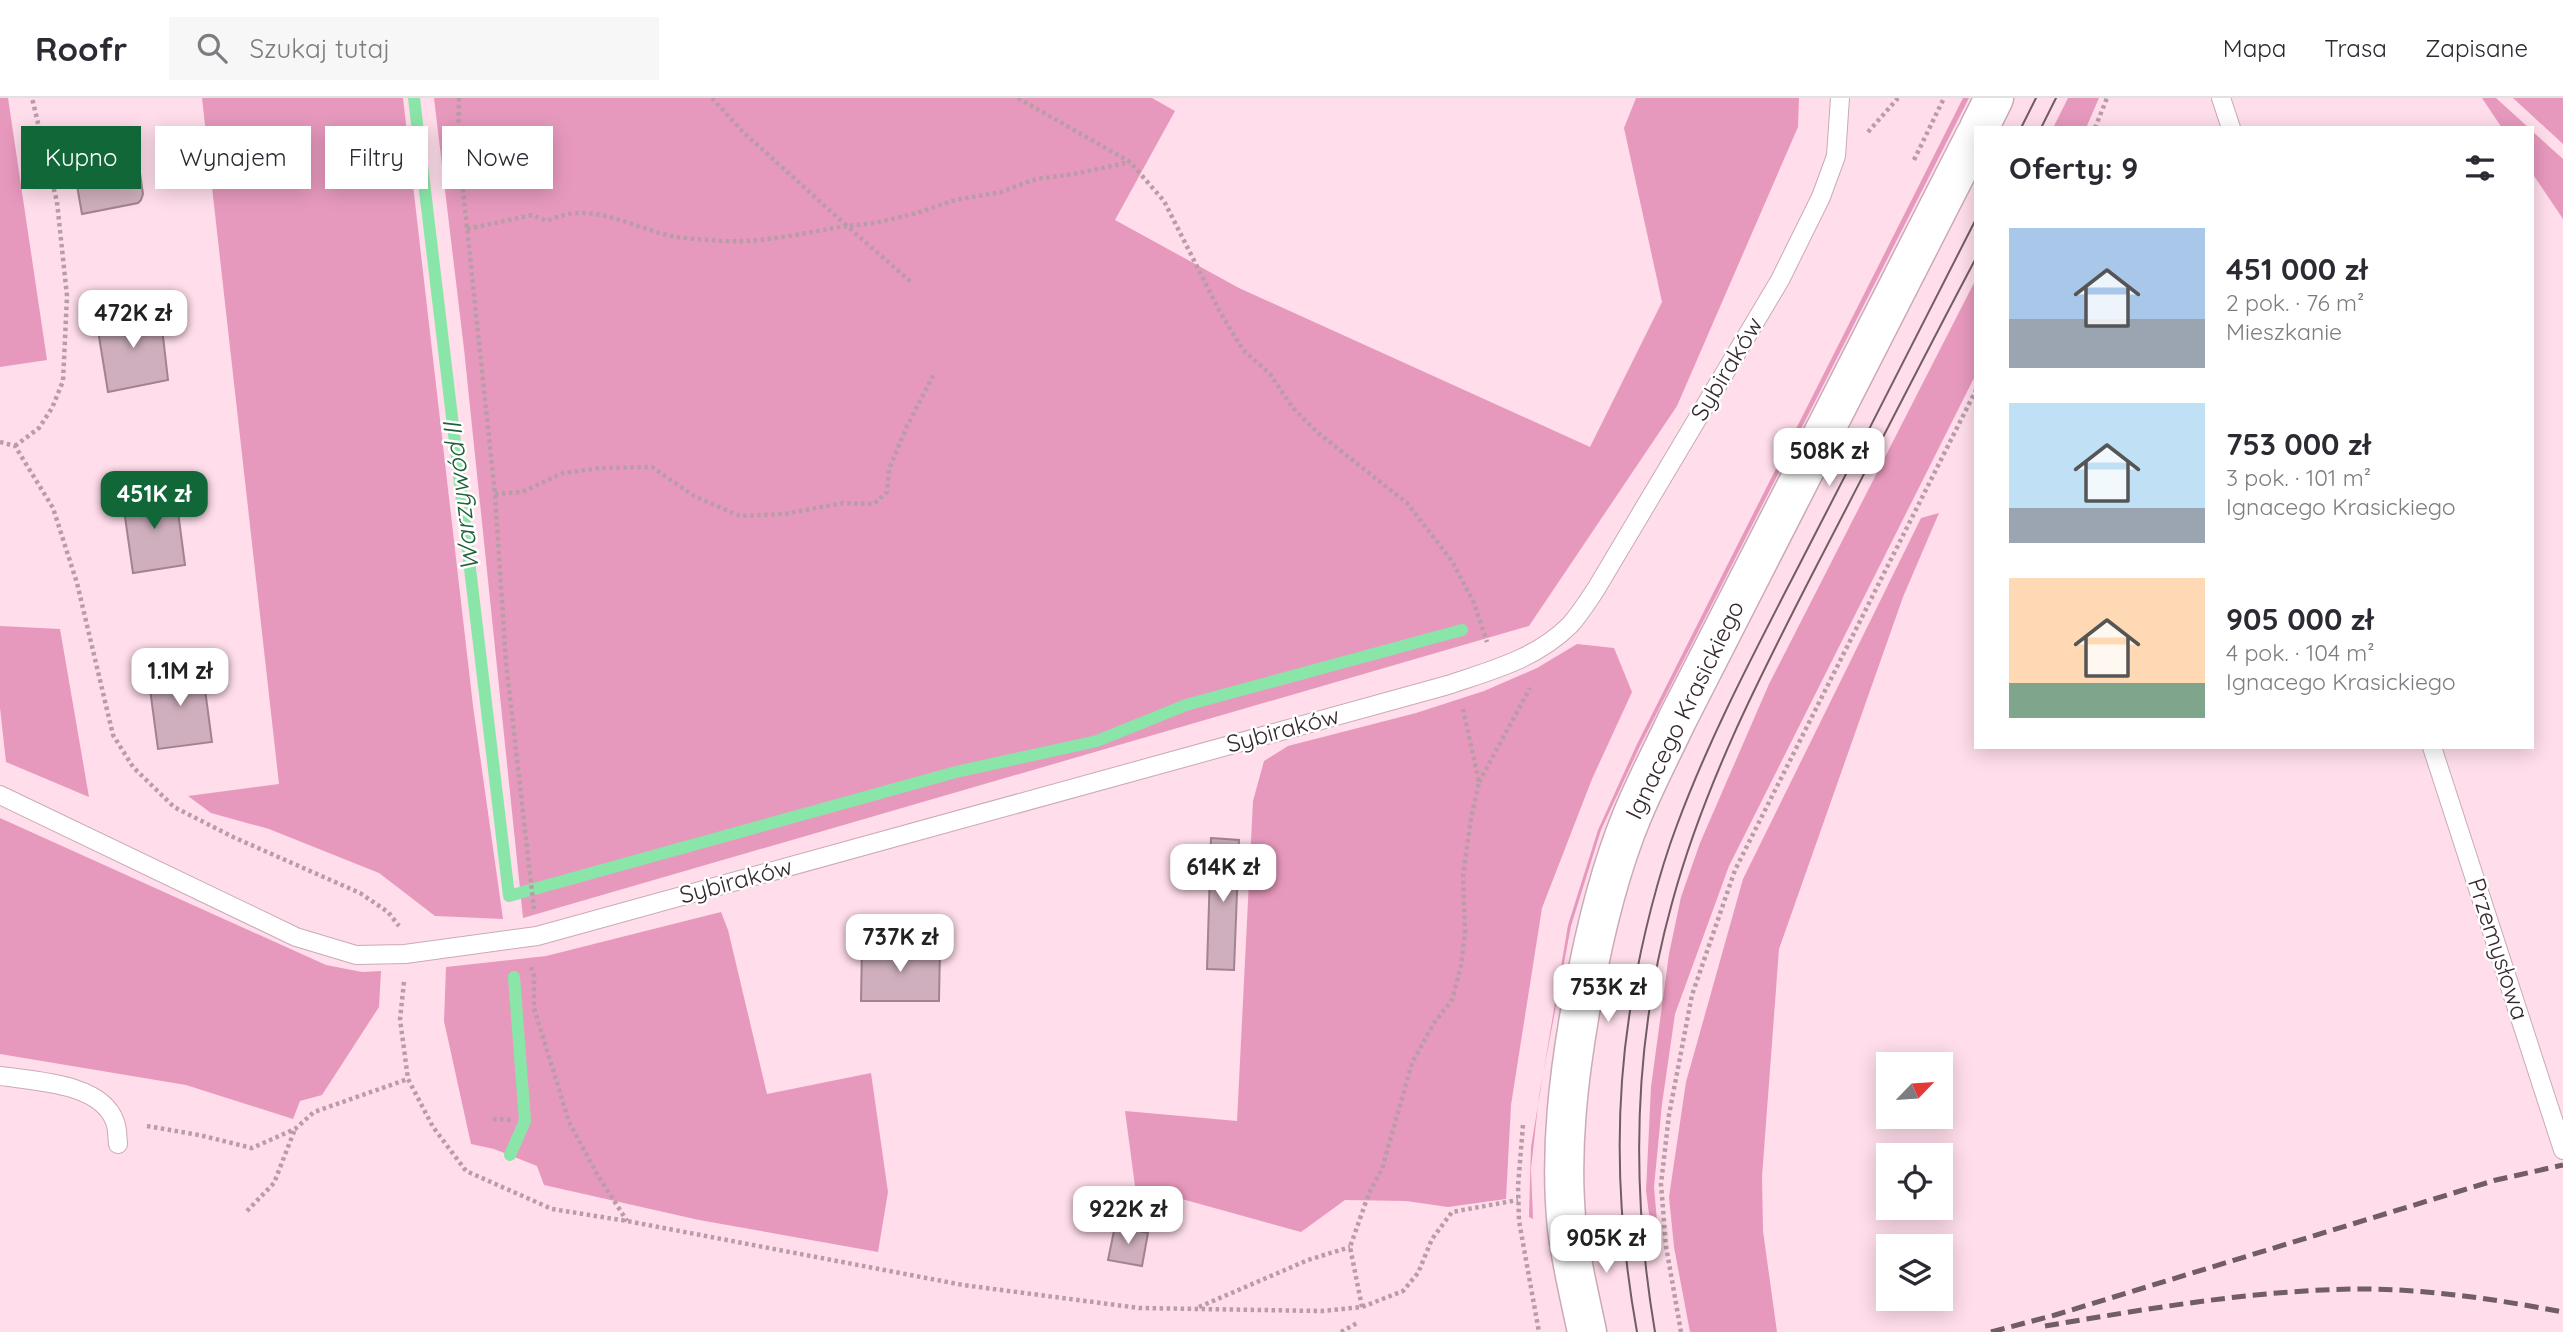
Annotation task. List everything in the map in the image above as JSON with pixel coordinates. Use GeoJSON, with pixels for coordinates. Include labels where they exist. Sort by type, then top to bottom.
{"type":"FeatureCollection","features":[{"type":"Feature","properties":{"kind":"street"},"geometry":{"type":"LineString","coordinates":[[1980,126],[1994,98]]}},
{"type":"Feature","properties":{"kind":"street","name":"Ignacego Krasickiego"},"geometry":{"type":"LineString","coordinates":[[1587,1332],[1567,1229],[1564,1173],[1566,1120],[1577,1029],[1606,891],[1632,817],[1677,720],[1974,139]]}},
{"type":"Feature","properties":{"kind":"lane","name":"Sybiraków"},"geometry":{"type":"LineString","coordinates":[[0,795],[296,937],[356,955],[405,954],[530,937],[1448,685],[1518,662],[1546,645],[1571,624],[1596,589],[1780,280],[1821,197],[1836,156],[1840,98]]}},
{"type":"Feature","properties":{"kind":"lane"},"geometry":{"type":"LineString","coordinates":[[2221,98],[2230,126]]}},
{"type":"Feature","properties":{"kind":"lane","name":"Przemysłowa"},"geometry":{"type":"LineString","coordinates":[[2433,749],[2563,1150]]}},
{"type":"Feature","properties":{"kind":"lane"},"geometry":{"type":"LineString","coordinates":[[0,1076],[67,1086],[87,1094],[104,1104],[115,1121],[118,1144]]}},
{"type":"Feature","properties":{"kind":"path"},"geometry":{"type":"LineString","coordinates":[[15,446],[39,428],[52,408],[63,381],[67,308],[57,202],[32,98]]}},
{"type":"Feature","properties":{"kind":"path"},"geometry":{"type":"LineString","coordinates":[[459,98],[458,143],[495,494],[506,662],[534,976],[534,1008],[569,1122],[597,1174],[627,1221]]}},
{"type":"Feature","properties":{"kind":"path"},"geometry":{"type":"LineString","coordinates":[[712,98],[743,132],[911,282]]}},
{"type":"Feature","properties":{"kind":"path"},"geometry":{"type":"LineString","coordinates":[[1018,98],[1130,162],[1164,201],[1214,301],[1243,350],[1270,374],[1293,408],[1317,432],[1407,503],[1452,561],[1474,603],[1497,669]]}},
{"type":"Feature","properties":{"kind":"path"},"geometry":{"type":"LineString","coordinates":[[2096,126],[2107,98]]}},
{"type":"Feature","properties":{"kind":"path"},"geometry":{"type":"LineString","coordinates":[[467,229],[532,215],[547,220],[564,213],[585,211],[673,236],[727,241],[776,238],[875,223],[955,200],[1001,192],[1036,179],[1130,162]]}},
{"type":"Feature","properties":{"kind":"path"},"geometry":{"type":"LineString","coordinates":[[495,494],[522,492],[563,473],[601,468],[652,467],[694,496],[740,516],[784,514],[843,503],[874,504],[887,492],[888,469],[934,374]]}},
{"type":"Feature","properties":{"kind":"path"},"geometry":{"type":"LineString","coordinates":[[1681,1332],[1666,1246],[1661,1184],[1679,1055],[1692,995],[1735,870],[1974,394]]}},
{"type":"Feature","properties":{"kind":"path"},"geometry":{"type":"LineString","coordinates":[[0,442],[15,446],[53,508],[77,583],[113,735],[133,767],[174,807],[360,893],[388,912],[401,928],[405,954],[400,1019],[408,1079],[433,1127],[466,1171],[552,1209],[963,1285],[1139,1308],[1322,1311],[1362,1307],[1403,1291],[1418,1273],[1432,1239],[1452,1212],[1518,1199]]}},
{"type":"Feature","properties":{"kind":"path"},"geometry":{"type":"LineString","coordinates":[[1362,1307],[1350,1247],[1368,1193],[1382,1169],[1412,1063],[1434,1023],[1451,1000],[1461,966],[1465,932],[1463,876],[1479,782],[1526,698],[1546,645]]}},
{"type":"Feature","properties":{"kind":"path"},"geometry":{"type":"LineString","coordinates":[[1448,685],[1464,709],[1479,782]]}},
{"type":"Feature","properties":{"kind":"path"},"geometry":{"type":"LineString","coordinates":[[115,1121],[199,1135],[252,1148],[295,1129],[314,1112],[408,1079]]}},
{"type":"Feature","properties":{"kind":"path"},"geometry":{"type":"LineString","coordinates":[[493,1119],[513,1120]]}},
{"type":"Feature","properties":{"kind":"path"},"geometry":{"type":"LineString","coordinates":[[247,1211],[274,1183],[295,1129]]}},
{"type":"Feature","properties":{"kind":"path"},"geometry":{"type":"LineString","coordinates":[[1519,1221],[1539,1332]]}},
{"type":"Feature","properties":{"kind":"path"},"geometry":{"type":"LineString","coordinates":[[1195,1309],[1308,1260],[1350,1247]]}},
{"type":"Feature","properties":{"kind":"path"},"geometry":{"type":"LineString","coordinates":[[1341,1332],[1357,1323]]}},
{"type":"Feature","properties":{"kind":"shaded area"},"geometry":{"type":"Polygon","coordinates":[[[0,98],[8,98],[47,360],[0,367],[0,98]]]}},
{"type":"Feature","properties":{"kind":"shaded area"},"geometry":{"type":"Polygon","coordinates":[[[202,98],[403,98],[406,126],[325,126],[325,189],[413,189],[473,706],[503,919],[435,916],[379,873],[269,829],[211,813],[188,796],[279,784],[212,189],[311,189],[311,126],[205,126],[202,98]]]}},
{"type":"Feature","properties":{"kind":"shaded area"},"geometry":{"type":"Polygon","coordinates":[[[434,98],[1152,98],[1175,111],[1115,220],[1239,288],[1590,447],[1662,302],[1624,128],[1636,98],[1799,98],[1798,127],[1677,406],[1529,626],[523,918],[445,189],[553,189],[553,126],[442,126],[442,165],[434,98]]]}},
{"type":"Feature","properties":{"kind":"shaded area"},"geometry":{"type":"Polygon","coordinates":[[[1963,98],[1969,98],[1640,746],[1601,830],[1571,926],[1543,1073],[1568,925],[1598,830],[1637,744],[1963,98]]]}},
{"type":"Feature","properties":{"kind":"shaded area"},"geometry":{"type":"Polygon","coordinates":[[[2068,98],[2099,98],[2087,126],[2054,126],[2068,98]]]}},
{"type":"Feature","properties":{"kind":"shaded area"},"geometry":{"type":"Polygon","coordinates":[[[2482,98],[2496,98],[2527,126],[2501,126],[2482,98]]]}},
{"type":"Feature","properties":{"kind":"shaded area"},"geometry":{"type":"Polygon","coordinates":[[[2513,98],[2563,98],[2563,144],[2513,98]]]}},
{"type":"Feature","properties":{"kind":"shaded area"},"geometry":{"type":"Polygon","coordinates":[[[2534,133],[2563,159],[2563,219],[2534,176],[2534,133]]]}},
{"type":"Feature","properties":{"kind":"shaded area"},"geometry":{"type":"Polygon","coordinates":[[[1974,283],[1974,378],[1729,866],[1675,1014],[1654,1187],[1659,1244],[1653,1244],[1646,1191],[1651,1087],[1669,954],[1681,897],[1700,843],[1769,684],[1974,283]]]}},
{"type":"Feature","properties":{"kind":"shaded area"},"geometry":{"type":"Polygon","coordinates":[[[1939,513],[1903,597],[1779,949],[1762,1177],[1763,1231],[1777,1332],[1690,1332],[1674,1247],[1669,1197],[1686,1082],[1743,879],[1921,518],[1939,513]]]}},
{"type":"Feature","properties":{"kind":"shaded area"},"geometry":{"type":"Polygon","coordinates":[[[0,626],[60,629],[89,797],[6,762],[0,708],[0,626]]]}},
{"type":"Feature","properties":{"kind":"shaded area"},"geometry":{"type":"Polygon","coordinates":[[[1577,644],[1614,648],[1632,692],[1592,779],[1542,908],[1511,1105],[1506,1199],[1448,1207],[1406,1201],[1345,1200],[1301,1232],[1135,1186],[1125,1111],[1237,1121],[1253,801],[1264,761],[1288,746],[1416,713],[1484,691],[1537,668],[1577,644]]]}},
{"type":"Feature","properties":{"kind":"shaded area"},"geometry":{"type":"Polygon","coordinates":[[[0,818],[326,965],[362,972],[381,971],[379,1007],[322,1095],[300,1101],[293,1119],[186,1085],[0,1054],[0,818]]]}},
{"type":"Feature","properties":{"kind":"shaded area"},"geometry":{"type":"Polygon","coordinates":[[[721,912],[728,930],[767,1094],[871,1073],[888,1192],[878,1252],[699,1220],[544,1185],[537,1166],[494,1149],[471,1144],[444,1021],[446,967],[546,956],[721,912]]]}},
{"type":"Feature","properties":{"kind":"shaded area"},"geometry":{"type":"Polygon","coordinates":[[[1538,1105],[1531,1169],[1533,1219],[1529,1217],[1531,1147],[1538,1105]]]}},
{"type":"Feature","properties":{"kind":"building"},"geometry":{"type":"Polygon","coordinates":[[[141,180],[143,194],[138,203],[82,214],[78,189],[141,189],[141,180]]]}},
{"type":"Feature","properties":{"kind":"building"},"geometry":{"type":"Polygon","coordinates":[[[157,312],[161,319],[168,380],[108,392],[96,318],[157,312]]]}},
{"type":"Feature","properties":{"kind":"building"},"geometry":{"type":"Polygon","coordinates":[[[175,489],[185,565],[133,573],[122,496],[175,489]]]}},
{"type":"Feature","properties":{"kind":"building"},"geometry":{"type":"Polygon","coordinates":[[[202,667],[212,742],[158,749],[148,674],[202,667]]]}},
{"type":"Feature","properties":{"kind":"building"},"geometry":{"type":"Polygon","coordinates":[[[1211,838],[1239,840],[1234,970],[1207,969],[1211,838]]]}},
{"type":"Feature","properties":{"kind":"building"},"geometry":{"type":"Polygon","coordinates":[[[862,947],[940,947],[939,1001],[861,1001],[862,947]]]}},
{"type":"Feature","properties":{"kind":"building"},"geometry":{"type":"Polygon","coordinates":[[[1115,1226],[1148,1233],[1142,1266],[1108,1260],[1115,1226]]]}},
{"type":"Feature","properties":{"kind":"waterway"},"geometry":{"type":"LineString","coordinates":[[414,98],[509,896],[956,772],[1097,741],[1186,705],[1462,630]]}},
{"type":"Feature","properties":{"kind":"waterway","name":"Warzywód II"},"geometry":{"type":"LineString","coordinates":[[510,1155],[525,1121],[514,977]]}},
{"type":"Feature","properties":{"kind":"tram line"},"geometry":{"type":"LineString","coordinates":[[2022,126],[2036,98]]}},
{"type":"Feature","properties":{"kind":"tram line"},"geometry":{"type":"LineString","coordinates":[[2042,126],[2056,98]]}},
{"type":"Feature","properties":{"kind":"tram line"},"geometry":{"type":"LineString","coordinates":[[1637,1332],[1622,1205],[1622,1077],[1637,973],[1663,865],[1706,753],[1739,683],[1974,223]]}},
{"type":"Feature","properties":{"kind":"tram line"},"geometry":{"type":"LineString","coordinates":[[1655,1332],[1642,1225],[1640,1117],[1643,1063],[1659,956],[1685,859],[1717,773],[1755,689],[1974,262]]}},
{"type":"Feature","properties":{"kind":"railway"},"geometry":{"type":"LineString","coordinates":[[1991,1332],[2055,1315],[2496,1180],[2563,1165]]}},
{"type":"Feature","properties":{"kind":"railway"},"geometry":{"type":"LineString","coordinates":[[2045,1326],[2160,1307],[2313,1290],[2405,1290],[2458,1295],[2563,1312]]}}]}
